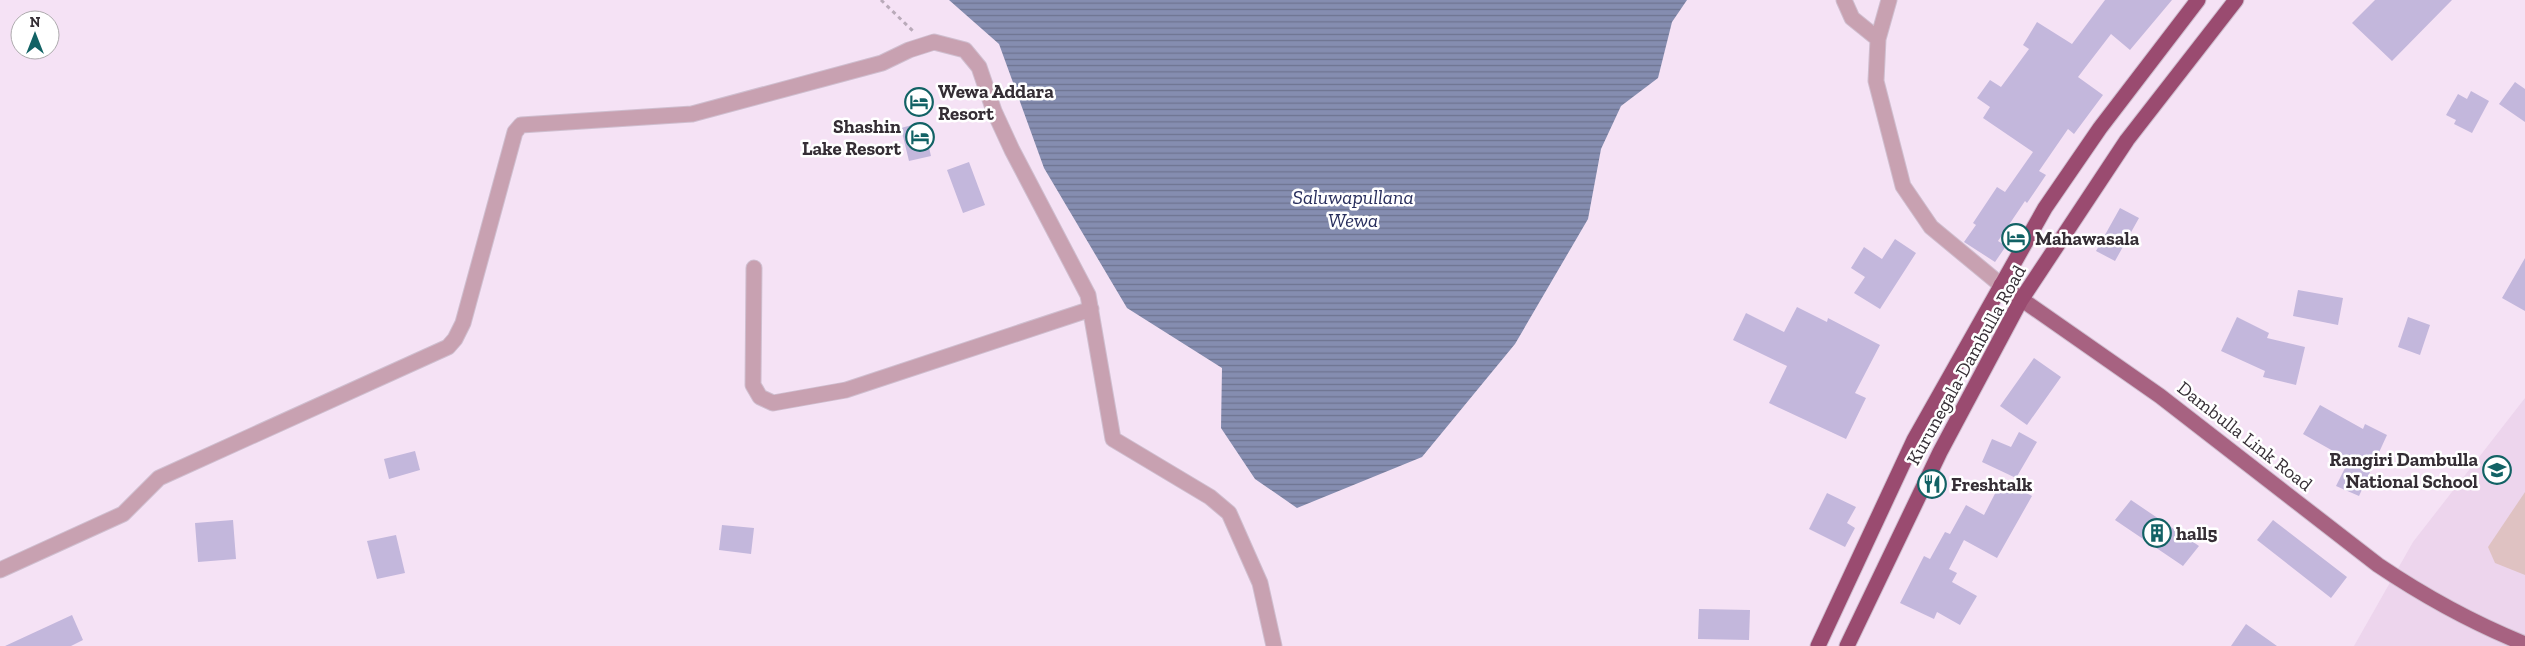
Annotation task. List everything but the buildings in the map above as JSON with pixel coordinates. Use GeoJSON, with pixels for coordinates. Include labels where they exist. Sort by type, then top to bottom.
{"type":"FeatureCollection","features":[{"type":"Feature","properties":{"kind":"highway","name":"Kurunegala-Dambulla Road"},"geometry":{"type":"LineString","coordinates":[[1818,646],[1914,440],[2045,208],[2095,136],[2198,0]]}},
{"type":"Feature","properties":{"kind":"highway","name":"Kurunegala-Dambulla Road"},"geometry":{"type":"LineString","coordinates":[[1847,646],[1940,452],[2021,300],[2127,140],[2236,0]]}},
{"type":"Feature","properties":{"kind":"main road","name":"Dambulla Link Road"},"geometry":{"type":"LineString","coordinates":[[2001,286],[2160,396],[2378,565],[2414,590],[2490,630],[2525,644]]}},
{"type":"Feature","properties":{"kind":"street"},"geometry":{"type":"LineString","coordinates":[[1844,0],[1852,18],[1878,39]]}},
{"type":"Feature","properties":{"kind":"street"},"geometry":{"type":"LineString","coordinates":[[1889,0],[1878,39],[1876,81],[1903,186],[1931,227],[2001,286]]}},
{"type":"Feature","properties":{"kind":"street"},"geometry":{"type":"LineString","coordinates":[[0,570],[123,514],[159,478],[448,347],[455,339],[463,322],[515,132],[521,125],[692,114],[882,63],[908,50],[934,42],[965,50],[979,67],[1005,134],[1088,295],[1113,439],[1210,497],[1229,512],[1260,583],[1274,646]]}},
{"type":"Feature","properties":{"kind":"street"},"geometry":{"type":"LineString","coordinates":[[754,268],[752,385],[760,397],[773,403],[846,390],[1091,309]]}},
{"type":"Feature","properties":{"kind":"path"},"geometry":{"type":"LineString","coordinates":[[881,0],[914,33],[934,42]]}},
{"type":"Feature","properties":{"kind":"shaded area","name":"Rangiri Dambulla National School"},"geometry":{"type":"Polygon","coordinates":[[[2525,398],[2525,646],[2354,646],[2413,542],[2525,398]]]}},
{"type":"Feature","properties":{"kind":"shaded area"},"geometry":{"type":"Polygon","coordinates":[[[2525,492],[2525,575],[2495,563],[2488,547],[2525,492]]]}},
{"type":"Feature","properties":{"kind":"water","name":"Saluwapullana Wewa"},"geometry":{"type":"Polygon","coordinates":[[[949,0],[1687,0],[1672,22],[1658,78],[1621,106],[1601,149],[1588,219],[1515,344],[1422,457],[1297,508],[1255,479],[1221,428],[1222,368],[1127,308],[1044,168],[999,44],[949,0]]]}},
{"type":"Feature","properties":{"kind":"place","name":"Wewa Addara Resort"},"geometry":{"type":"Point","coordinates":[919,102]}},
{"type":"Feature","properties":{"kind":"place","name":"Shashin Lake Resort"},"geometry":{"type":"Point","coordinates":[920,137]}},
{"type":"Feature","properties":{"kind":"place","name":"Mahawasala"},"geometry":{"type":"Point","coordinates":[2016,238]}},
{"type":"Feature","properties":{"kind":"place","name":"Rangiri Dambulla National School"},"geometry":{"type":"Point","coordinates":[2497,470]}},
{"type":"Feature","properties":{"kind":"place","name":"Freshtalk"},"geometry":{"type":"Point","coordinates":[1932,484]}},
{"type":"Feature","properties":{"kind":"place","name":"hall5"},"geometry":{"type":"Point","coordinates":[2157,533]}}]}
